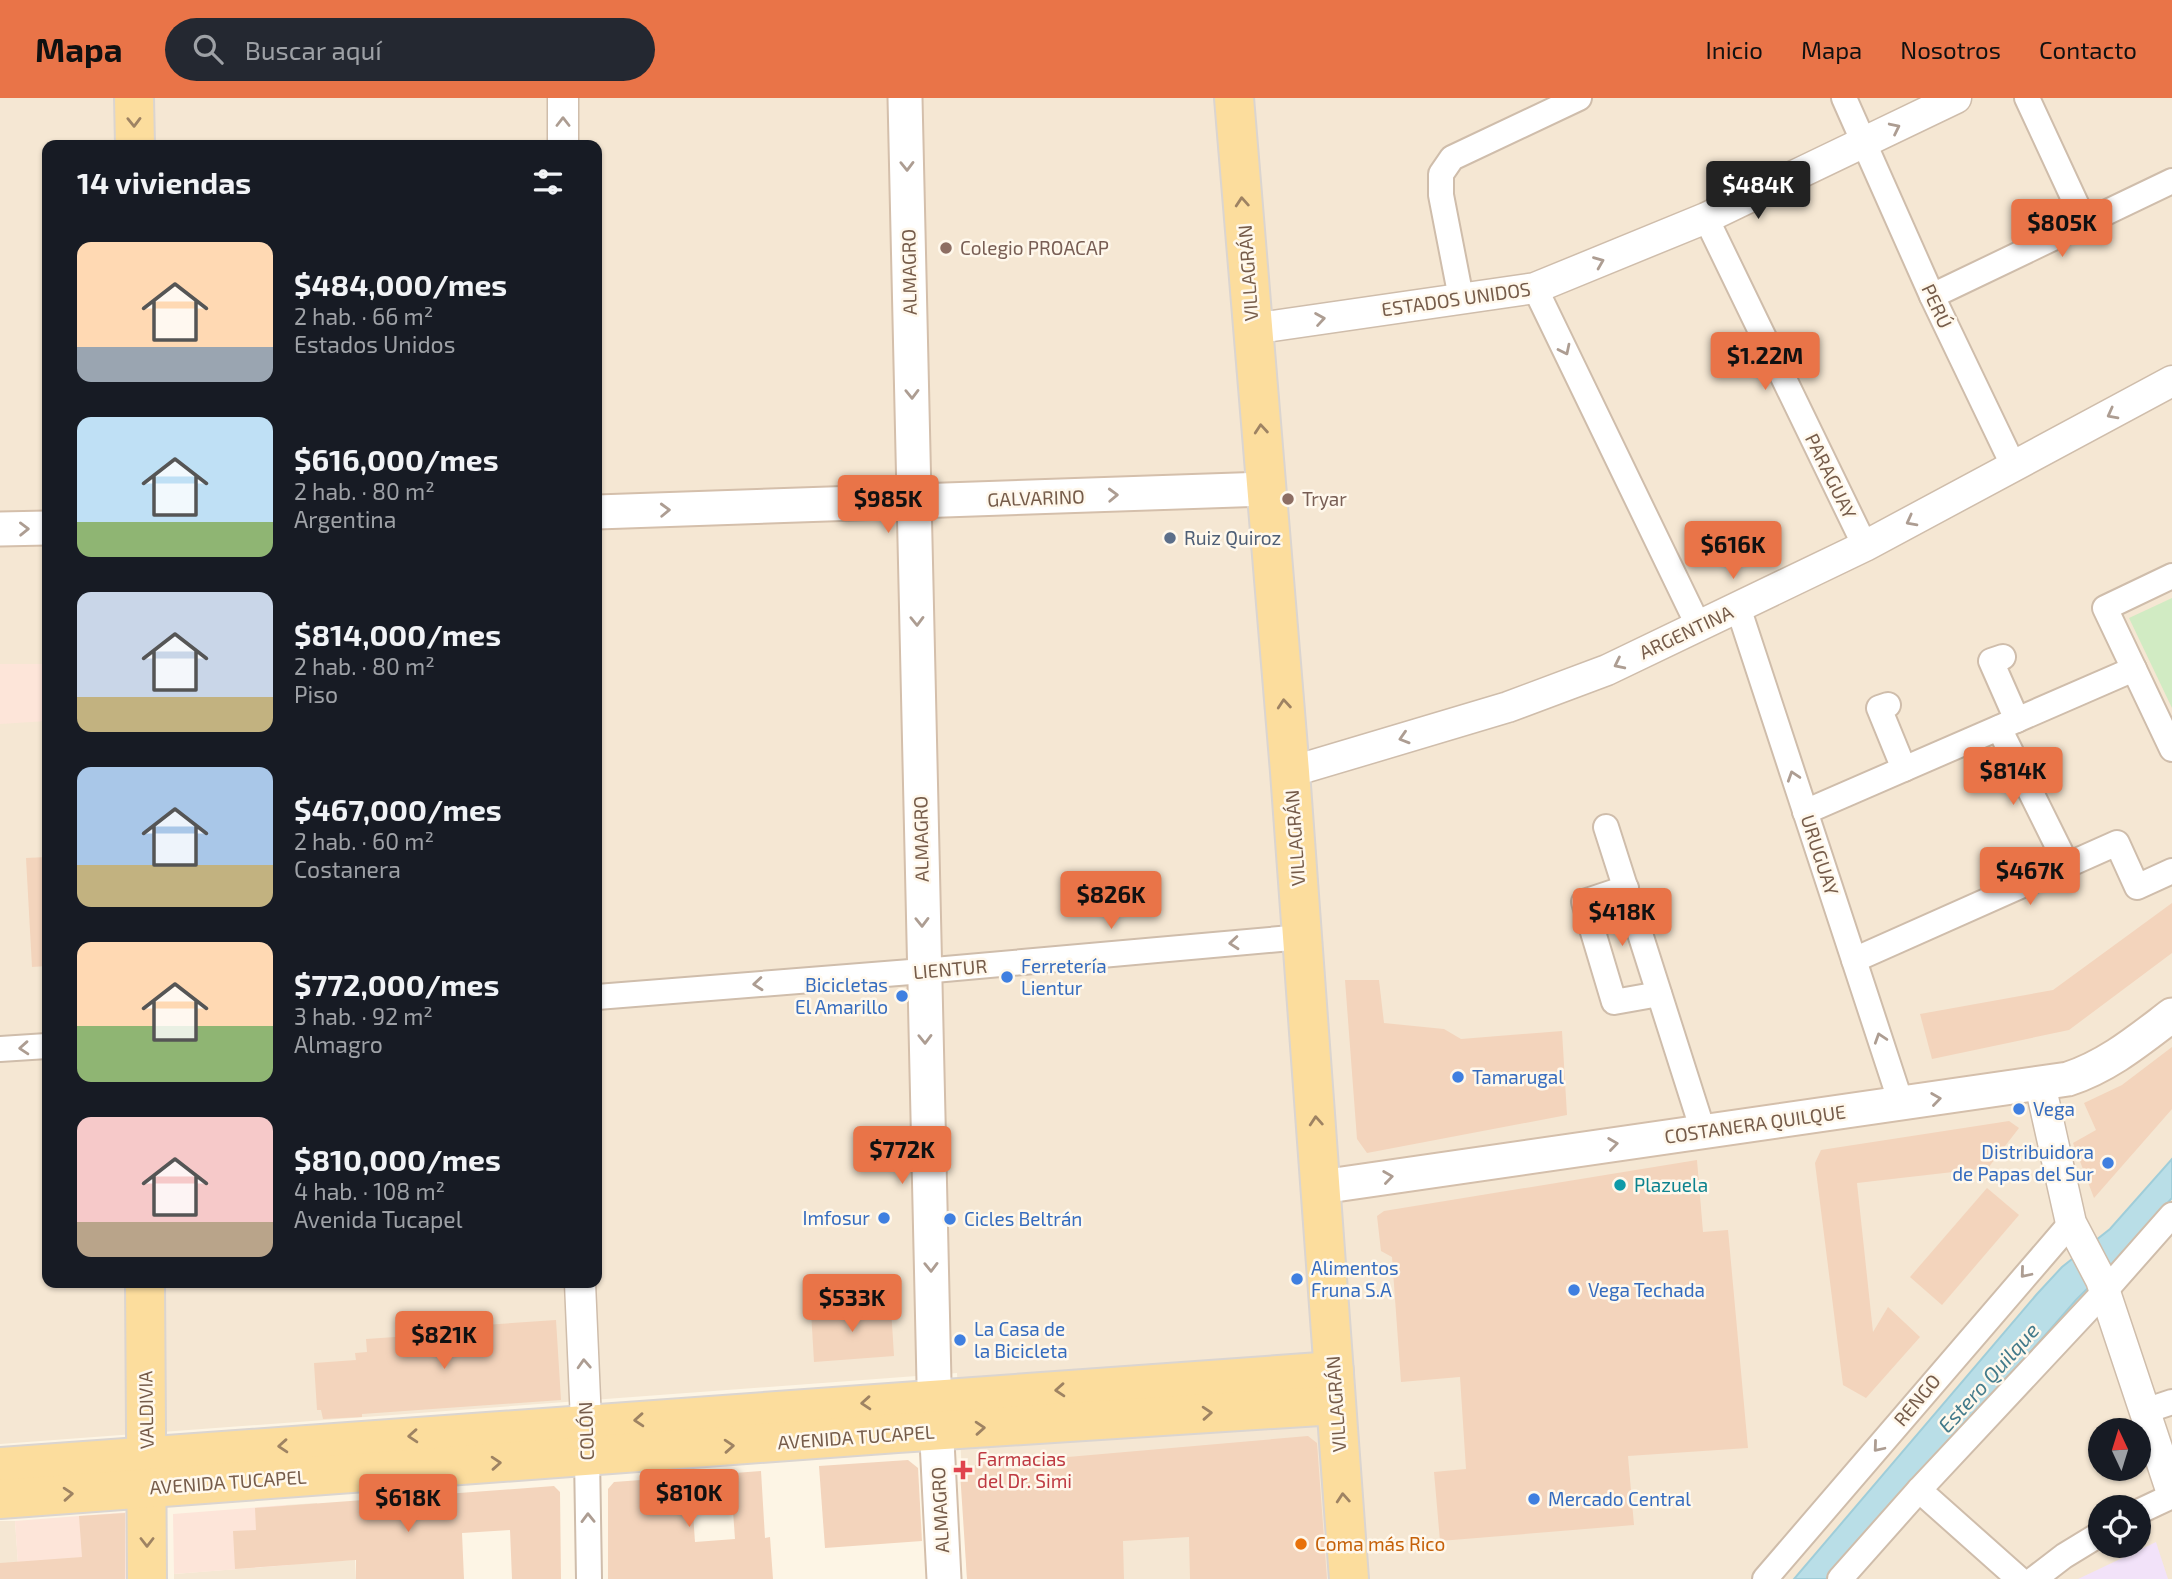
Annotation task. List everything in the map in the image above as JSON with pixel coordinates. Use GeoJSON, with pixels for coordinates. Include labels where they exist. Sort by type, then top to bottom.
{"type":"FeatureCollection","features":[{"type":"Feature","properties":{"kind":"main road"},"geometry":{"type":"LineString","coordinates":[[134,98],[135,140]]}},
{"type":"Feature","properties":{"kind":"main road","name":"ALMAGRO"},"geometry":{"type":"LineString","coordinates":[[905,98],[923,971],[935,1415],[944,1579]]}},
{"type":"Feature","properties":{"kind":"main road","name":"VILLAGRÁN"},"geometry":{"type":"LineString","coordinates":[[1234,98],[1290,772],[1349,1579]]}},
{"type":"Feature","properties":{"kind":"main road","name":"GALVARINO"},"geometry":{"type":"LineString","coordinates":[[602,512],[1266,489]]}},
{"type":"Feature","properties":{"kind":"main road"},"geometry":{"type":"LineString","coordinates":[[0,529],[42,528]]}},
{"type":"Feature","properties":{"kind":"main road","name":"COSTANERA QUILQUE"},"geometry":{"type":"LineString","coordinates":[[1321,1187],[2040,1084],[2090,1072],[2172,1015]]}},
{"type":"Feature","properties":{"kind":"main road","name":"VALDIVIA"},"geometry":{"type":"LineString","coordinates":[[145,1288],[147,1579]]}},
{"type":"Feature","properties":{"kind":"main road","name":"AVENIDA TUCAPEL"},"geometry":{"type":"LineString","coordinates":[[0,1499],[146,1472],[1335,1388]]}},
{"type":"Feature","properties":{"kind":"main road","name":"AVENIDA TUCAPEL"},"geometry":{"type":"LineString","coordinates":[[0,1466],[146,1472]]}},
{"type":"Feature","properties":{"kind":"street"},"geometry":{"type":"LineString","coordinates":[[563,98],[563,140]]}},
{"type":"Feature","properties":{"kind":"street"},"geometry":{"type":"LineString","coordinates":[[1461,298],[1441,195],[1441,174],[1452,158],[1578,98]]}},
{"type":"Feature","properties":{"kind":"street","name":"PERÚ"},"geometry":{"type":"LineString","coordinates":[[1844,98],[1932,296],[2014,467]]}},
{"type":"Feature","properties":{"kind":"street","name":"ESTADOS UNIDOS"},"geometry":{"type":"LineString","coordinates":[[1252,329],[1535,288],[1706,218],[1956,98]]}},
{"type":"Feature","properties":{"kind":"street"},"geometry":{"type":"LineString","coordinates":[[2027,98],[2085,223]]}},
{"type":"Feature","properties":{"kind":"street"},"geometry":{"type":"LineString","coordinates":[[1932,296],[2172,181]]}},
{"type":"Feature","properties":{"kind":"street","name":"PARAGUAY"},"geometry":{"type":"LineString","coordinates":[[1706,218],[1865,546]]}},
{"type":"Feature","properties":{"kind":"street"},"geometry":{"type":"LineString","coordinates":[[1535,288],[1699,625]]}},
{"type":"Feature","properties":{"kind":"street","name":"ARGENTINA"},"geometry":{"type":"LineString","coordinates":[[1290,772],[1547,694],[1607,670],[1865,546],[2172,381]]}},
{"type":"Feature","properties":{"kind":"street"},"geometry":{"type":"LineString","coordinates":[[2172,576],[2105,608],[2172,749]]}},
{"type":"Feature","properties":{"kind":"street","name":"URUGUAY"},"geometry":{"type":"LineString","coordinates":[[1738,607],[1901,1103]]}},
{"type":"Feature","properties":{"kind":"street"},"geometry":{"type":"LineString","coordinates":[[2003,657],[1991,661],[2008,724],[2067,865]]}},
{"type":"Feature","properties":{"kind":"street"},"geometry":{"type":"LineString","coordinates":[[1805,812],[2134,669]]}},
{"type":"Feature","properties":{"kind":"street"},"geometry":{"type":"LineString","coordinates":[[1888,705],[1879,708],[1904,769]]}},
{"type":"Feature","properties":{"kind":"street"},"geometry":{"type":"LineString","coordinates":[[1606,827],[1703,1131]]}},
{"type":"Feature","properties":{"kind":"street"},"geometry":{"type":"LineString","coordinates":[[1854,960],[2117,843],[2137,887],[2172,870]]}},
{"type":"Feature","properties":{"kind":"street"},"geometry":{"type":"LineString","coordinates":[[1626,888],[1584,902],[1614,1002],[1659,994]]}},
{"type":"Feature","properties":{"kind":"street","name":"LIENTUR"},"geometry":{"type":"LineString","coordinates":[[602,997],[1302,937]]}},
{"type":"Feature","properties":{"kind":"street"},"geometry":{"type":"LineString","coordinates":[[0,1049],[42,1046]]}},
{"type":"Feature","properties":{"kind":"street"},"geometry":{"type":"LineString","coordinates":[[2040,1084],[2076,1234],[2103,1285],[2158,1407],[2172,1495],[2151,1506]]}},
{"type":"Feature","properties":{"kind":"street"},"geometry":{"type":"LineString","coordinates":[[1840,1579],[2103,1285],[2172,1215]]}},
{"type":"Feature","properties":{"kind":"street","name":"RENGO"},"geometry":{"type":"LineString","coordinates":[[1765,1579],[2076,1234]]}},
{"type":"Feature","properties":{"kind":"street","name":"COLÓN"},"geometry":{"type":"LineString","coordinates":[[580,1288],[587,1440],[589,1579]]}},
{"type":"Feature","properties":{"kind":"street"},"geometry":{"type":"LineString","coordinates":[[1919,1490],[2019,1579]]}},
{"type":"Feature","properties":{"kind":"street"},"geometry":{"type":"LineString","coordinates":[[2034,1579],[2088,1541]]}},
{"type":"Feature","properties":{"kind":"shaded area"},"geometry":{"type":"Polygon","coordinates":[[[0,98],[2172,98],[2172,1579],[967,1579],[957,1373],[0,1444],[0,98]]]}},
{"type":"Feature","properties":{"kind":"shaded area"},"geometry":{"type":"Polygon","coordinates":[[[0,664],[42,664],[42,721],[0,724],[0,664]]]}},
{"type":"Feature","properties":{"kind":"shaded area"},"geometry":{"type":"Polygon","coordinates":[[[317,1503],[319,1562],[355,1560],[356,1579],[174,1579],[174,1574],[289,1565],[286,1505],[317,1503]]]}},
{"type":"Feature","properties":{"kind":"shaded area"},"geometry":{"type":"Polygon","coordinates":[[[286,1505],[290,1565],[174,1574],[173,1514],[286,1505]]]}},
{"type":"Feature","properties":{"kind":"shaded area"},"geometry":{"type":"Polygon","coordinates":[[[130,1512],[131,1579],[19,1579],[15,1521],[130,1512]]]}},
{"type":"Feature","properties":{"kind":"shaded area"},"geometry":{"type":"Polygon","coordinates":[[[0,1521],[15,1521],[19,1579],[0,1579],[0,1521]]]}},
{"type":"Feature","properties":{"kind":"shaded area"},"geometry":{"type":"Polygon","coordinates":[[[2156,1542],[2168,1579],[2078,1579],[2122,1558],[2151,1558],[2151,1544],[2156,1542]]]}},
{"type":"Feature","properties":{"kind":"green space"},"geometry":{"type":"Polygon","coordinates":[[[2172,598],[2172,708],[2129,618],[2172,598]]]}},
{"type":"Feature","properties":{"kind":"water","name":"Estero Quilque"},"geometry":{"type":"Polygon","coordinates":[[[2172,1159],[2172,1198],[2128,1248],[2076,1300],[1832,1579],[1794,1579],[2037,1294],[2062,1267],[2110,1229],[2172,1159]]]}},
{"type":"Feature","properties":{"kind":"building"},"geometry":{"type":"Polygon","coordinates":[[[42,857],[42,966],[32,967],[26,858],[42,857]]]}},
{"type":"Feature","properties":{"kind":"building"},"geometry":{"type":"Polygon","coordinates":[[[2172,903],[2172,953],[2069,1030],[1932,1059],[1920,1014],[2053,990],[2172,903]]]}},
{"type":"Feature","properties":{"kind":"building","name":"Tamarugal"},"geometry":{"type":"Polygon","coordinates":[[[1345,980],[1379,980],[1384,1023],[1444,1029],[1461,1039],[1562,1031],[1567,1115],[1367,1153],[1357,1139],[1345,980]]]}},
{"type":"Feature","properties":{"kind":"building"},"geometry":{"type":"Polygon","coordinates":[[[2172,1047],[2172,1109],[2094,1198],[2073,1143],[2096,1130],[2084,1103],[2122,1085],[2172,1047]]]}},
{"type":"Feature","properties":{"kind":"building"},"geometry":{"type":"Polygon","coordinates":[[[2009,1121],[2019,1128],[1988,1168],[1857,1183],[1873,1332],[1888,1307],[1920,1337],[1866,1398],[1843,1385],[1815,1163],[1821,1150],[2009,1121]]]}},
{"type":"Feature","properties":{"kind":"building"},"geometry":{"type":"Polygon","coordinates":[[[1697,1160],[1703,1232],[1728,1230],[1748,1448],[1628,1456],[1634,1525],[1440,1541],[1434,1472],[1466,1469],[1460,1377],[1401,1382],[1392,1257],[1381,1251],[1377,1216],[1384,1211],[1697,1160]]]}},
{"type":"Feature","properties":{"kind":"building"},"geometry":{"type":"Polygon","coordinates":[[[1987,1188],[2019,1215],[1942,1305],[1910,1277],[1987,1188]]]}},
{"type":"Feature","properties":{"kind":"building"},"geometry":{"type":"Polygon","coordinates":[[[891,1308],[894,1356],[814,1362],[811,1311],[891,1308]]]}},
{"type":"Feature","properties":{"kind":"building"},"geometry":{"type":"Polygon","coordinates":[[[556,1320],[561,1400],[323,1419],[321,1410],[317,1410],[314,1363],[356,1360],[355,1353],[367,1352],[366,1339],[454,1333],[455,1327],[556,1320]]]}},
{"type":"Feature","properties":{"kind":"building"},"geometry":{"type":"Polygon","coordinates":[[[1308,1436],[1317,1443],[1327,1579],[1190,1579],[1189,1537],[1123,1541],[1124,1579],[967,1579],[960,1472],[965,1466],[1308,1436]]]}},
{"type":"Feature","properties":{"kind":"building"},"geometry":{"type":"Polygon","coordinates":[[[908,1460],[918,1468],[922,1541],[825,1548],[819,1466],[908,1460]]]}},
{"type":"Feature","properties":{"kind":"building"},"geometry":{"type":"Polygon","coordinates":[[[761,1471],[765,1538],[770,1537],[773,1579],[608,1579],[608,1489],[614,1482],[761,1471]],[[732,1497],[692,1499],[695,1542],[735,1539],[732,1497]]]}},
{"type":"Feature","properties":{"kind":"building"},"geometry":{"type":"Polygon","coordinates":[[[554,1486],[560,1492],[561,1579],[512,1579],[510,1530],[462,1533],[464,1579],[356,1579],[356,1560],[235,1569],[233,1531],[256,1530],[255,1508],[554,1486]]]}},
{"type":"Feature","properties":{"kind":"building"},"geometry":{"type":"Polygon","coordinates":[[[125,1513],[125,1579],[0,1579],[0,1563],[82,1557],[79,1516],[125,1513]]]}},
{"type":"Feature","properties":{"kind":"place","name":"Colegio PROACAP"},"geometry":{"type":"Point","coordinates":[946,248]}},
{"type":"Feature","properties":{"kind":"place","name":"Tryar"},"geometry":{"type":"Point","coordinates":[1288,499]}},
{"type":"Feature","properties":{"kind":"place","name":"Ruiz Quiroz"},"geometry":{"type":"Point","coordinates":[1170,538]}},
{"type":"Feature","properties":{"kind":"place","name":"Ferretería Lientur"},"geometry":{"type":"Point","coordinates":[1007,977]}},
{"type":"Feature","properties":{"kind":"place","name":"Bicicletas El Amarillo"},"geometry":{"type":"Point","coordinates":[902,996]}},
{"type":"Feature","properties":{"kind":"place","name":"Tamarugal"},"geometry":{"type":"Point","coordinates":[1458,1077]}},
{"type":"Feature","properties":{"kind":"place","name":"Vega"},"geometry":{"type":"Point","coordinates":[2019,1109]}},
{"type":"Feature","properties":{"kind":"place","name":"Distribuidora de Papas del Sur"},"geometry":{"type":"Point","coordinates":[2108,1163]}},
{"type":"Feature","properties":{"kind":"place","name":"Plazuela"},"geometry":{"type":"Point","coordinates":[1620,1185]}},
{"type":"Feature","properties":{"kind":"place","name":"Imfosur"},"geometry":{"type":"Point","coordinates":[884,1218]}},
{"type":"Feature","properties":{"kind":"place","name":"Cicles Beltrán"},"geometry":{"type":"Point","coordinates":[950,1219]}},
{"type":"Feature","properties":{"kind":"place","name":"Alimentos Fruna S.A"},"geometry":{"type":"Point","coordinates":[1297,1279]}},
{"type":"Feature","properties":{"kind":"place","name":"Vega Techada"},"geometry":{"type":"Point","coordinates":[1574,1290]}},
{"type":"Feature","properties":{"kind":"place","name":"La Casa de la Bicicleta"},"geometry":{"type":"Point","coordinates":[960,1340]}},
{"type":"Feature","properties":{"kind":"place","name":"Farmacias del Dr. Simi"},"geometry":{"type":"Point","coordinates":[963,1470]}},
{"type":"Feature","properties":{"kind":"place","name":"Mercado Central"},"geometry":{"type":"Point","coordinates":[1534,1499]}},
{"type":"Feature","properties":{"kind":"place","name":"Coma más Rico"},"geometry":{"type":"Point","coordinates":[1301,1544]}}]}
